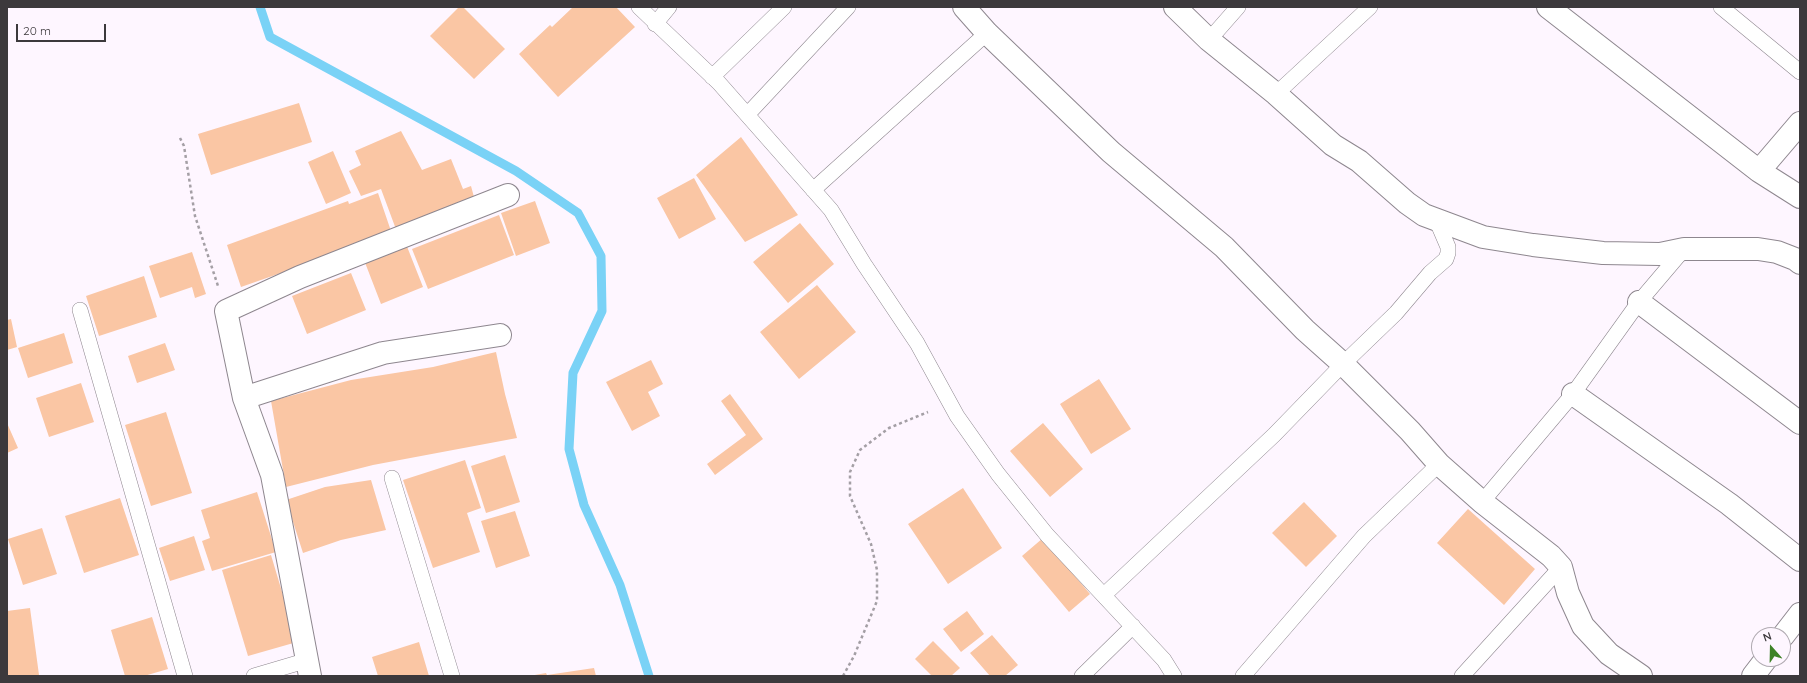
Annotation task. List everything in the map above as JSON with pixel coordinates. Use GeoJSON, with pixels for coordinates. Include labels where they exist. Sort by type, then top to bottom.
{"type":"FeatureCollection","features":[{"type":"Feature","properties":{"kind":"street"},"geometry":{"type":"LineString","coordinates":[[964,7],[987,33],[1111,152],[1224,247],[1305,330],[1343,364],[1410,431],[1439,464],[1482,502],[1552,556],[1561,566],[1568,594],[1583,626],[1609,654],[1641,676]]}},
{"type":"Feature","properties":{"kind":"street"},"geometry":{"type":"LineString","coordinates":[[1175,7],[1209,40],[1276,94],[1333,145],[1359,161],[1407,203],[1424,215],[1483,237],[1595,252],[1660,254],[1684,248],[1758,249],[1777,252],[1795,259],[1800,263]]}},
{"type":"Feature","properties":{"kind":"street"},"geometry":{"type":"LineString","coordinates":[[1548,7],[1588,40],[1759,170],[1800,197]]}},
{"type":"Feature","properties":{"kind":"street"},"geometry":{"type":"LineString","coordinates":[[1759,170],[1800,123]]}},
{"type":"Feature","properties":{"kind":"street"},"geometry":{"type":"LineString","coordinates":[[308,667],[272,475],[244,398],[226,311],[300,277],[508,195]]}},
{"type":"Feature","properties":{"kind":"street"},"geometry":{"type":"LineString","coordinates":[[1639,302],[1800,423]]}},
{"type":"Feature","properties":{"kind":"street"},"geometry":{"type":"LineString","coordinates":[[244,398],[383,353],[500,335]]}},
{"type":"Feature","properties":{"kind":"street"},"geometry":{"type":"LineString","coordinates":[[1573,394],[1729,504],[1800,560]]}},
{"type":"Feature","properties":{"kind":"street"},"geometry":{"type":"LineString","coordinates":[[1790,627],[1800,614]]}},
{"type":"Feature","properties":{"kind":"street"},"geometry":{"type":"LineString","coordinates":[[1753,676],[1760,667]]}},
{"type":"Feature","properties":{"kind":"lane"},"geometry":{"type":"LineString","coordinates":[[639,7],[655,24],[712,76],[831,210],[864,264],[917,343],[951,403],[998,474],[1047,535],[1164,660],[1174,676]]}},
{"type":"Feature","properties":{"kind":"lane"},"geometry":{"type":"LineString","coordinates":[[655,24],[670,7]]}},
{"type":"Feature","properties":{"kind":"lane"},"geometry":{"type":"LineString","coordinates":[[712,76],[784,7]]}},
{"type":"Feature","properties":{"kind":"lane"},"geometry":{"type":"LineString","coordinates":[[747,114],[848,7]]}},
{"type":"Feature","properties":{"kind":"lane"},"geometry":{"type":"LineString","coordinates":[[1209,40],[1238,7]]}},
{"type":"Feature","properties":{"kind":"lane"},"geometry":{"type":"LineString","coordinates":[[1276,94],[1370,7]]}},
{"type":"Feature","properties":{"kind":"lane"},"geometry":{"type":"LineString","coordinates":[[1721,7],[1800,72]]}},
{"type":"Feature","properties":{"kind":"lane"},"geometry":{"type":"LineString","coordinates":[[813,190],[987,33]]}},
{"type":"Feature","properties":{"kind":"lane"},"geometry":{"type":"LineString","coordinates":[[1104,595],[1274,435],[1343,364],[1396,313],[1430,273],[1446,259],[1448,247],[1436,219]]}},
{"type":"Feature","properties":{"kind":"lane"},"geometry":{"type":"LineString","coordinates":[[1482,502],[1573,394],[1639,302],[1684,248]]}},
{"type":"Feature","properties":{"kind":"lane"},"geometry":{"type":"LineString","coordinates":[[80,310],[185,676]]}},
{"type":"Feature","properties":{"kind":"lane"},"geometry":{"type":"LineString","coordinates":[[1243,676],[1364,536],[1439,464]]}},
{"type":"Feature","properties":{"kind":"lane"},"geometry":{"type":"LineString","coordinates":[[392,478],[452,676]]}},
{"type":"Feature","properties":{"kind":"lane"},"geometry":{"type":"LineString","coordinates":[[1462,676],[1561,566]]}},
{"type":"Feature","properties":{"kind":"lane"},"geometry":{"type":"LineString","coordinates":[[1082,676],[1133,626]]}},
{"type":"Feature","properties":{"kind":"lane"},"geometry":{"type":"LineString","coordinates":[[254,676],[298,663],[308,667]]}},
{"type":"Feature","properties":{"kind":"path"},"geometry":{"type":"LineString","coordinates":[[180,138],[184,146],[195,216],[226,311]]}},
{"type":"Feature","properties":{"kind":"path"},"geometry":{"type":"LineString","coordinates":[[843,676],[854,656],[877,601],[877,570],[871,544],[850,496],[850,472],[860,450],[889,428],[951,403]]}},
{"type":"Feature","properties":{"kind":"building"},"geometry":{"type":"Polygon","coordinates":[[[459,7],[463,7],[505,49],[474,79],[430,36],[459,7]]]}},
{"type":"Feature","properties":{"kind":"building"},"geometry":{"type":"Polygon","coordinates":[[[573,7],[616,7],[635,27],[558,97],[519,54],[550,25],[552,27],[573,7]]]}},
{"type":"Feature","properties":{"kind":"building"},"geometry":{"type":"Polygon","coordinates":[[[299,103],[312,142],[211,175],[198,134],[299,103]]]}},
{"type":"Feature","properties":{"kind":"building"},"geometry":{"type":"Polygon","coordinates":[[[401,131],[422,170],[451,159],[463,189],[471,186],[474,197],[397,232],[381,189],[361,196],[349,171],[361,165],[355,151],[401,131]]]}},
{"type":"Feature","properties":{"kind":"building"},"geometry":{"type":"Polygon","coordinates":[[[741,137],[798,215],[745,242],[696,175],[741,137]]]}},
{"type":"Feature","properties":{"kind":"building"},"geometry":{"type":"Polygon","coordinates":[[[333,151],[351,193],[326,204],[308,162],[333,151]]]}},
{"type":"Feature","properties":{"kind":"building"},"geometry":{"type":"Polygon","coordinates":[[[694,178],[716,219],[679,239],[657,198],[694,178]]]}},
{"type":"Feature","properties":{"kind":"building"},"geometry":{"type":"Polygon","coordinates":[[[378,193],[392,234],[241,287],[227,245],[348,201],[349,204],[378,193]]]}},
{"type":"Feature","properties":{"kind":"building"},"geometry":{"type":"Polygon","coordinates":[[[535,201],[550,243],[516,256],[501,213],[535,201]]]}},
{"type":"Feature","properties":{"kind":"building"},"geometry":{"type":"Polygon","coordinates":[[[499,215],[514,255],[428,289],[412,249],[499,215]]]}},
{"type":"Feature","properties":{"kind":"building"},"geometry":{"type":"Polygon","coordinates":[[[800,223],[834,264],[788,303],[753,262],[800,223]]]}},
{"type":"Feature","properties":{"kind":"building"},"geometry":{"type":"Polygon","coordinates":[[[406,244],[423,287],[381,304],[364,260],[406,244]]]}},
{"type":"Feature","properties":{"kind":"building"},"geometry":{"type":"Polygon","coordinates":[[[192,252],[206,294],[195,298],[192,287],[160,298],[149,266],[192,252]]]}},
{"type":"Feature","properties":{"kind":"building"},"geometry":{"type":"Polygon","coordinates":[[[351,273],[366,310],[307,334],[292,296],[351,273]]]}},
{"type":"Feature","properties":{"kind":"building"},"geometry":{"type":"Polygon","coordinates":[[[144,276],[157,317],[99,336],[86,296],[144,276]]]}},
{"type":"Feature","properties":{"kind":"building"},"geometry":{"type":"Polygon","coordinates":[[[817,285],[856,332],[799,379],[760,332],[817,285]]]}},
{"type":"Feature","properties":{"kind":"building"},"geometry":{"type":"Polygon","coordinates":[[[11,319],[17,347],[7,350],[7,320],[11,319]]]}},
{"type":"Feature","properties":{"kind":"building"},"geometry":{"type":"Polygon","coordinates":[[[64,333],[73,363],[28,378],[18,348],[64,333]]]}},
{"type":"Feature","properties":{"kind":"building"},"geometry":{"type":"Polygon","coordinates":[[[165,343],[175,370],[137,383],[128,356],[165,343]]]}},
{"type":"Feature","properties":{"kind":"building"},"geometry":{"type":"Polygon","coordinates":[[[496,352],[505,394],[517,438],[373,465],[286,487],[271,401],[351,380],[433,367],[496,352]]]}},
{"type":"Feature","properties":{"kind":"building"},"geometry":{"type":"Polygon","coordinates":[[[651,360],[663,384],[648,392],[660,416],[632,431],[606,382],[651,360]]]}},
{"type":"Feature","properties":{"kind":"building"},"geometry":{"type":"Polygon","coordinates":[[[1099,379],[1131,429],[1091,454],[1060,404],[1099,379]]]}},
{"type":"Feature","properties":{"kind":"building"},"geometry":{"type":"Polygon","coordinates":[[[81,383],[94,422],[49,437],[36,398],[81,383]]]}},
{"type":"Feature","properties":{"kind":"building"},"geometry":{"type":"Polygon","coordinates":[[[730,394],[763,439],[715,475],[707,464],[746,435],[721,401],[730,394]]]}},
{"type":"Feature","properties":{"kind":"building"},"geometry":{"type":"Polygon","coordinates":[[[166,412],[192,493],[151,506],[125,425],[166,412]]]}},
{"type":"Feature","properties":{"kind":"building"},"geometry":{"type":"Polygon","coordinates":[[[7,423],[18,448],[7,453],[7,423]]]}},
{"type":"Feature","properties":{"kind":"building"},"geometry":{"type":"Polygon","coordinates":[[[1043,423],[1083,469],[1050,497],[1010,451],[1043,423]]]}},
{"type":"Feature","properties":{"kind":"building"},"geometry":{"type":"Polygon","coordinates":[[[505,455],[520,502],[486,513],[471,466],[505,455]]]}},
{"type":"Feature","properties":{"kind":"building"},"geometry":{"type":"Polygon","coordinates":[[[465,460],[481,508],[467,513],[480,552],[433,568],[403,480],[465,460]]]}},
{"type":"Feature","properties":{"kind":"building"},"geometry":{"type":"Polygon","coordinates":[[[371,480],[386,530],[341,540],[303,553],[286,500],[325,487],[371,480]]]}},
{"type":"Feature","properties":{"kind":"building"},"geometry":{"type":"Polygon","coordinates":[[[963,488],[1002,548],[948,584],[908,524],[963,488]]]}},
{"type":"Feature","properties":{"kind":"building"},"geometry":{"type":"Polygon","coordinates":[[[257,492],[276,552],[212,571],[202,541],[210,538],[201,510],[257,492]]]}},
{"type":"Feature","properties":{"kind":"building"},"geometry":{"type":"Polygon","coordinates":[[[120,498],[139,555],[84,573],[65,516],[120,498]]]}},
{"type":"Feature","properties":{"kind":"building"},"geometry":{"type":"Polygon","coordinates":[[[1304,502],[1337,536],[1306,567],[1272,533],[1304,502]]]}},
{"type":"Feature","properties":{"kind":"building"},"geometry":{"type":"Polygon","coordinates":[[[1468,509],[1535,569],[1504,605],[1437,543],[1468,509]]]}},
{"type":"Feature","properties":{"kind":"building"},"geometry":{"type":"Polygon","coordinates":[[[515,511],[530,556],[496,568],[481,521],[515,511]]]}},
{"type":"Feature","properties":{"kind":"building"},"geometry":{"type":"Polygon","coordinates":[[[42,528],[57,574],[23,585],[8,539],[42,528]]]}},
{"type":"Feature","properties":{"kind":"building"},"geometry":{"type":"Polygon","coordinates":[[[194,536],[205,570],[170,581],[159,548],[194,536]]]}},
{"type":"Feature","properties":{"kind":"building"},"geometry":{"type":"Polygon","coordinates":[[[1043,538],[1090,594],[1069,612],[1022,556],[1043,538]]]}},
{"type":"Feature","properties":{"kind":"building"},"geometry":{"type":"Polygon","coordinates":[[[271,555],[297,642],[248,656],[222,570],[271,555]]]}},
{"type":"Feature","properties":{"kind":"building"},"geometry":{"type":"Polygon","coordinates":[[[30,608],[39,675],[7,676],[7,611],[30,608]]]}},
{"type":"Feature","properties":{"kind":"building"},"geometry":{"type":"Polygon","coordinates":[[[967,611],[984,634],[961,652],[943,629],[967,611]]]}},
{"type":"Feature","properties":{"kind":"building"},"geometry":{"type":"Polygon","coordinates":[[[152,617],[168,669],[144,676],[125,676],[111,630],[152,617]]]}},
{"type":"Feature","properties":{"kind":"building"},"geometry":{"type":"Polygon","coordinates":[[[992,635],[1018,665],[1005,676],[990,676],[970,653],[992,635]]]}},
{"type":"Feature","properties":{"kind":"building"},"geometry":{"type":"Polygon","coordinates":[[[933,641],[960,668],[951,676],[932,676],[915,659],[933,641]]]}},
{"type":"Feature","properties":{"kind":"building"},"geometry":{"type":"Polygon","coordinates":[[[419,642],[429,676],[378,676],[372,657],[419,642]]]}},
{"type":"Feature","properties":{"kind":"building"},"geometry":{"type":"Polygon","coordinates":[[[594,668],[596,676],[529,676],[546,673],[547,675],[594,668]]]}},
{"type":"Feature","properties":{"kind":"waterway"},"geometry":{"type":"LineString","coordinates":[[260,7],[270,37],[516,171],[578,213],[601,256],[602,311],[573,373],[569,449],[584,505],[620,585],[649,676]]}}]}
